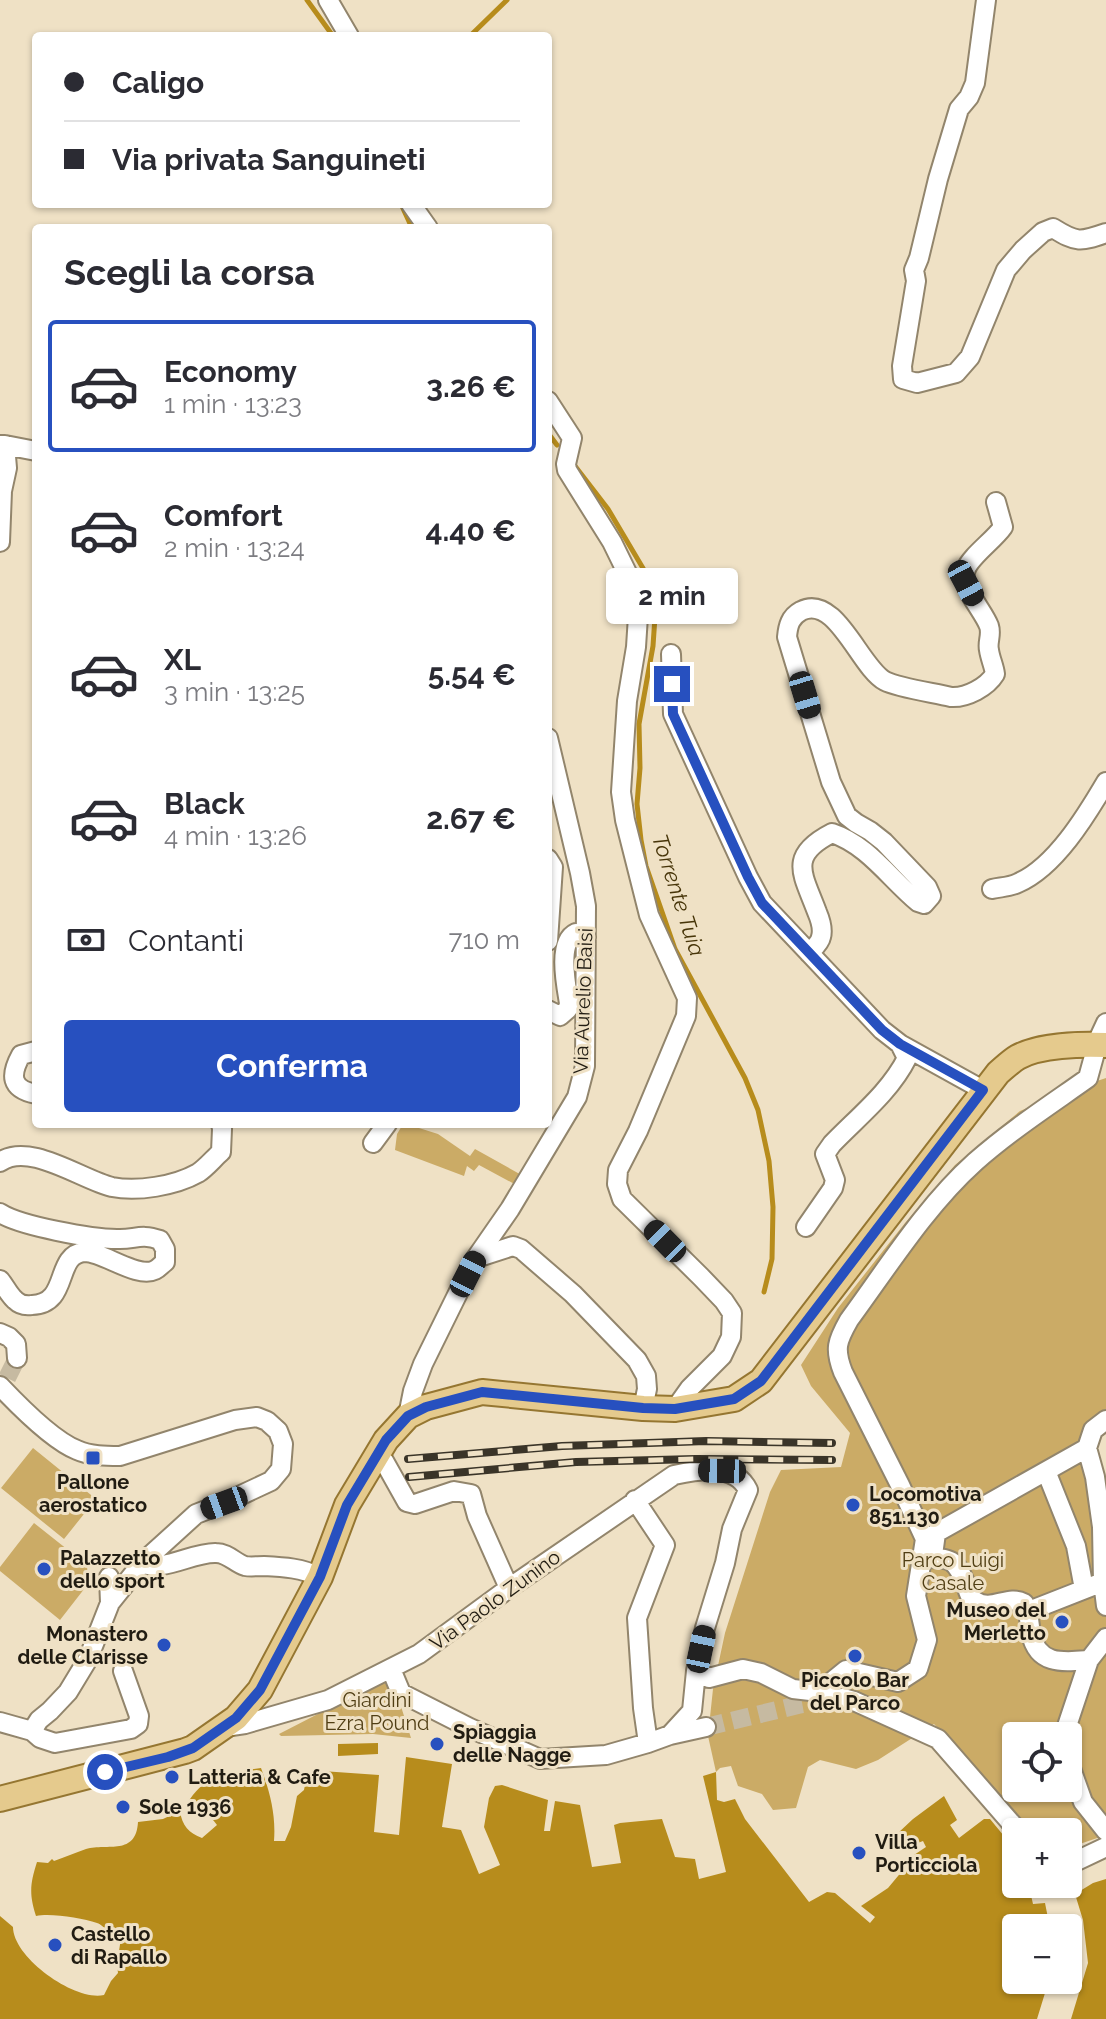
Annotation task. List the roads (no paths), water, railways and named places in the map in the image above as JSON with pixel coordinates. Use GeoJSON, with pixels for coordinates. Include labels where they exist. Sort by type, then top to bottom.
{"type":"FeatureCollection","features":[{"type":"Feature","properties":{"kind":"main road"},"geometry":{"type":"LineString","coordinates":[[0,1799],[168,1757],[193,1748],[236,1718],[260,1690],[320,1577],[347,1505],[386,1440],[408,1416],[426,1407],[482,1392],[675,1409],[734,1399],[761,1381],[998,1073],[1017,1057],[1044,1049],[1104,1042]]}},
{"type":"Feature","properties":{"kind":"street"},"geometry":{"type":"LineString","coordinates":[[328,0],[347,32]]}},
{"type":"Feature","properties":{"kind":"street"},"geometry":{"type":"LineString","coordinates":[[986,0],[975,83],[959,109],[914,270],[916,281],[902,366],[903,379],[917,383],[956,373],[970,357],[1006,270],[1043,232],[1053,228],[1082,241],[1106,233]]}},
{"type":"Feature","properties":{"kind":"street"},"geometry":{"type":"LineString","coordinates":[[552,407],[572,438],[567,470],[612,542],[634,587],[638,616],[627,701],[621,792],[649,915],[687,998],[686,1016],[638,1131],[618,1170],[617,1184],[622,1199],[732,1313],[731,1337],[722,1356],[690,1388],[675,1409]]}},
{"type":"Feature","properties":{"kind":"street"},"geometry":{"type":"LineString","coordinates":[[0,542],[2,491],[7,468],[2,445],[32,450]]}},
{"type":"Feature","properties":{"kind":"street"},"geometry":{"type":"LineString","coordinates":[[809,953],[821,937],[821,920],[801,860],[806,851],[832,833],[849,839],[873,858],[918,902],[924,904],[931,896],[927,887],[884,842],[847,816],[831,782],[787,637],[789,624],[804,609],[820,608],[886,681],[962,698],[978,689],[992,680],[995,674],[988,647],[991,636],[989,626],[966,583],[964,572],[1003,527],[996,502]]}},
{"type":"Feature","properties":{"kind":"street"},"geometry":{"type":"LineString","coordinates":[[671,654],[673,714],[762,903],[882,1030],[900,1044],[983,1090]]}},
{"type":"Feature","properties":{"kind":"street","name":"Via Aurelio Baisi"},"geometry":{"type":"LineString","coordinates":[[408,1416],[423,1364],[476,1258],[510,1209],[577,1097],[585,1066],[586,906],[552,755]]}},
{"type":"Feature","properties":{"kind":"street"},"geometry":{"type":"LineString","coordinates":[[992,889],[1015,885],[1035,874],[1070,836],[1106,782]]}},
{"type":"Feature","properties":{"kind":"street"},"geometry":{"type":"LineString","coordinates":[[552,1012],[560,1016],[568,1009],[564,952],[567,940],[576,933],[586,937]]}},
{"type":"Feature","properties":{"kind":"street"},"geometry":{"type":"LineString","coordinates":[[928,1558],[925,1539],[836,1355],[839,1337],[935,1203],[1005,1138],[1088,1078],[1104,1042]]}},
{"type":"Feature","properties":{"kind":"street"},"geometry":{"type":"LineString","coordinates":[[806,1227],[833,1188],[835,1180],[825,1154],[902,1068],[907,1058],[900,1044]]}},
{"type":"Feature","properties":{"kind":"street"},"geometry":{"type":"LineString","coordinates":[[32,1052],[21,1055],[13,1070],[15,1082],[21,1090],[32,1093]]}},
{"type":"Feature","properties":{"kind":"street"},"geometry":{"type":"LineString","coordinates":[[0,1162],[5,1158],[24,1155],[48,1161],[113,1187],[163,1186],[199,1173],[221,1152],[222,1128]]}},
{"type":"Feature","properties":{"kind":"street"},"geometry":{"type":"LineString","coordinates":[[373,1143],[385,1128]]}},
{"type":"Feature","properties":{"kind":"street"},"geometry":{"type":"LineString","coordinates":[[0,1213],[16,1221],[90,1236],[119,1239],[148,1235],[160,1240],[165,1249],[165,1262],[154,1271],[145,1272],[83,1252],[73,1256],[58,1289],[43,1305],[26,1306],[16,1302],[0,1280]]}},
{"type":"Feature","properties":{"kind":"street"},"geometry":{"type":"LineString","coordinates":[[476,1258],[513,1246],[521,1249],[573,1294],[637,1360],[646,1376],[643,1408]]}},
{"type":"Feature","properties":{"kind":"street"},"geometry":{"type":"LineString","coordinates":[[0,1333],[16,1344],[17,1358]]}},
{"type":"Feature","properties":{"kind":"street"},"geometry":{"type":"LineString","coordinates":[[3,1384],[31,1416],[64,1443],[78,1451],[100,1456],[120,1456],[235,1420],[257,1417],[278,1431],[283,1444],[281,1469],[271,1481],[196,1514],[142,1563],[110,1603],[88,1659],[68,1692],[32,1731]]}},
{"type":"Feature","properties":{"kind":"street"},"geometry":{"type":"LineString","coordinates":[[1106,1420],[1093,1430],[1087,1448],[1104,1528],[1106,1606]]}},
{"type":"Feature","properties":{"kind":"street"},"geometry":{"type":"LineString","coordinates":[[670,1735],[692,1711],[696,1671],[709,1678],[743,1669],[761,1673],[793,1689],[819,1692],[846,1670],[898,1682],[918,1669],[927,1640],[916,1596],[936,1533],[1087,1448]]}},
{"type":"Feature","properties":{"kind":"street"},"geometry":{"type":"LineString","coordinates":[[377,1455],[384,1461],[407,1502],[415,1504],[454,1491],[471,1494],[477,1516],[509,1588]]}},
{"type":"Feature","properties":{"kind":"street","name":"Via Paolo Zunino"},"geometry":{"type":"LineString","coordinates":[[225,1727],[328,1700],[391,1669],[419,1654],[674,1475],[722,1471],[735,1475],[748,1490],[732,1529],[696,1671]]}},
{"type":"Feature","properties":{"kind":"street"},"geometry":{"type":"LineString","coordinates":[[1046,1471],[1076,1546],[1084,1589]]}},
{"type":"Feature","properties":{"kind":"street"},"geometry":{"type":"LineString","coordinates":[[635,1500],[665,1545],[637,1618],[648,1743]]}},
{"type":"Feature","properties":{"kind":"street"},"geometry":{"type":"LineString","coordinates":[[142,1563],[150,1567],[215,1553],[224,1554],[244,1566],[281,1567],[308,1571],[320,1577]]}},
{"type":"Feature","properties":{"kind":"street"},"geometry":{"type":"LineString","coordinates":[[928,1558],[944,1557],[951,1561],[963,1578],[971,1598],[978,1603],[990,1606],[1013,1599],[1024,1603],[1029,1611],[1035,1646],[1045,1658],[1065,1662],[1089,1660]]}},
{"type":"Feature","properties":{"kind":"street"},"geometry":{"type":"LineString","coordinates":[[109,1577],[110,1603]]}},
{"type":"Feature","properties":{"kind":"street"},"geometry":{"type":"LineString","coordinates":[[1029,1611],[1103,1582]]}},
{"type":"Feature","properties":{"kind":"street"},"geometry":{"type":"LineString","coordinates":[[1068,1722],[1089,1660],[1106,1638]]}},
{"type":"Feature","properties":{"kind":"street"},"geometry":{"type":"LineString","coordinates":[[391,1669],[401,1693],[540,1759],[606,1755],[706,1727]]}},
{"type":"Feature","properties":{"kind":"street"},"geometry":{"type":"LineString","coordinates":[[0,1722],[32,1731],[40,1738],[55,1743],[131,1729],[138,1724],[139,1716],[123,1671]]}},
{"type":"Feature","properties":{"kind":"street"},"geometry":{"type":"LineString","coordinates":[[832,1699],[854,1701],[938,1739],[1007,1818]]}},
{"type":"Feature","properties":{"kind":"street"},"geometry":{"type":"LineString","coordinates":[[1082,1799],[1106,1831]]}},
{"type":"Feature","properties":{"kind":"street"},"geometry":{"type":"LineString","coordinates":[[1082,1858],[1106,1847]]}},
{"type":"Feature","properties":{"kind":"waterway","name":"Torrente Tuia"},"geometry":{"type":"LineString","coordinates":[[307,0],[330,32]]}},
{"type":"Feature","properties":{"kind":"waterway"},"geometry":{"type":"LineString","coordinates":[[474,32],[507,0]]}},
{"type":"Feature","properties":{"kind":"waterway","name":"Torrente Tuia"},"geometry":{"type":"LineString","coordinates":[[403,208],[410,224]]}},
{"type":"Feature","properties":{"kind":"waterway","name":"Torrente Tuia"},"geometry":{"type":"LineString","coordinates":[[552,438],[557,445]]}},
{"type":"Feature","properties":{"kind":"waterway","name":"Torrente Tuia"},"geometry":{"type":"LineString","coordinates":[[575,466],[608,509],[647,575],[656,602],[653,646],[639,724],[637,804],[641,840],[646,866],[675,949],[745,1078],[758,1110],[769,1161],[773,1207],[772,1259],[764,1292]]}},
{"type":"Feature","properties":{"kind":"tunnel"},"geometry":{"type":"LineString","coordinates":[[7,1378],[17,1358]]}},
{"type":"Feature","properties":{"kind":"tunnel"},"geometry":{"type":"LineString","coordinates":[[706,1727],[832,1699]]}},
{"type":"Feature","properties":{"kind":"railway"},"geometry":{"type":"LineString","coordinates":[[408,1459],[562,1446],[706,1441],[832,1443]]}},
{"type":"Feature","properties":{"kind":"railway"},"geometry":{"type":"LineString","coordinates":[[409,1477],[576,1462],[832,1460]]}},
{"type":"Feature","properties":{"kind":"place","name":"Pallone aerostatico"},"geometry":{"type":"Point","coordinates":[93,1458]}},
{"type":"Feature","properties":{"kind":"place","name":"Locomotiva 851.130"},"geometry":{"type":"Point","coordinates":[853,1505]}},
{"type":"Feature","properties":{"kind":"place","name":"Palazzetto dello sport"},"geometry":{"type":"Point","coordinates":[44,1569]}},
{"type":"Feature","properties":{"kind":"place","name":"Museo del Merletto"},"geometry":{"type":"Point","coordinates":[1062,1622]}},
{"type":"Feature","properties":{"kind":"place","name":"Monastero delle Clarisse"},"geometry":{"type":"Point","coordinates":[164,1645]}},
{"type":"Feature","properties":{"kind":"place","name":"Piccolo Bar del Parco"},"geometry":{"type":"Point","coordinates":[855,1656]}},
{"type":"Feature","properties":{"kind":"place","name":"Spiaggia delle Nagge"},"geometry":{"type":"Point","coordinates":[437,1744]}},
{"type":"Feature","properties":{"kind":"place","name":"Latteria & Cafe"},"geometry":{"type":"Point","coordinates":[172,1777]}},
{"type":"Feature","properties":{"kind":"place","name":"Sole 1936"},"geometry":{"type":"Point","coordinates":[123,1807]}},
{"type":"Feature","properties":{"kind":"place","name":"Villa Porticciola"},"geometry":{"type":"Point","coordinates":[859,1853]}},
{"type":"Feature","properties":{"kind":"place","name":"Castello di Rapallo"},"geometry":{"type":"Point","coordinates":[55,1945]}},
{"type":"Feature","properties":{"kind":"park label","name":"Parco Luigi Casale"},"geometry":{"type":"Point","coordinates":[953,1572]}},
{"type":"Feature","properties":{"kind":"park label","name":"Giardini Ezra Pound"},"geometry":{"type":"Point","coordinates":[377,1712]}}]}
